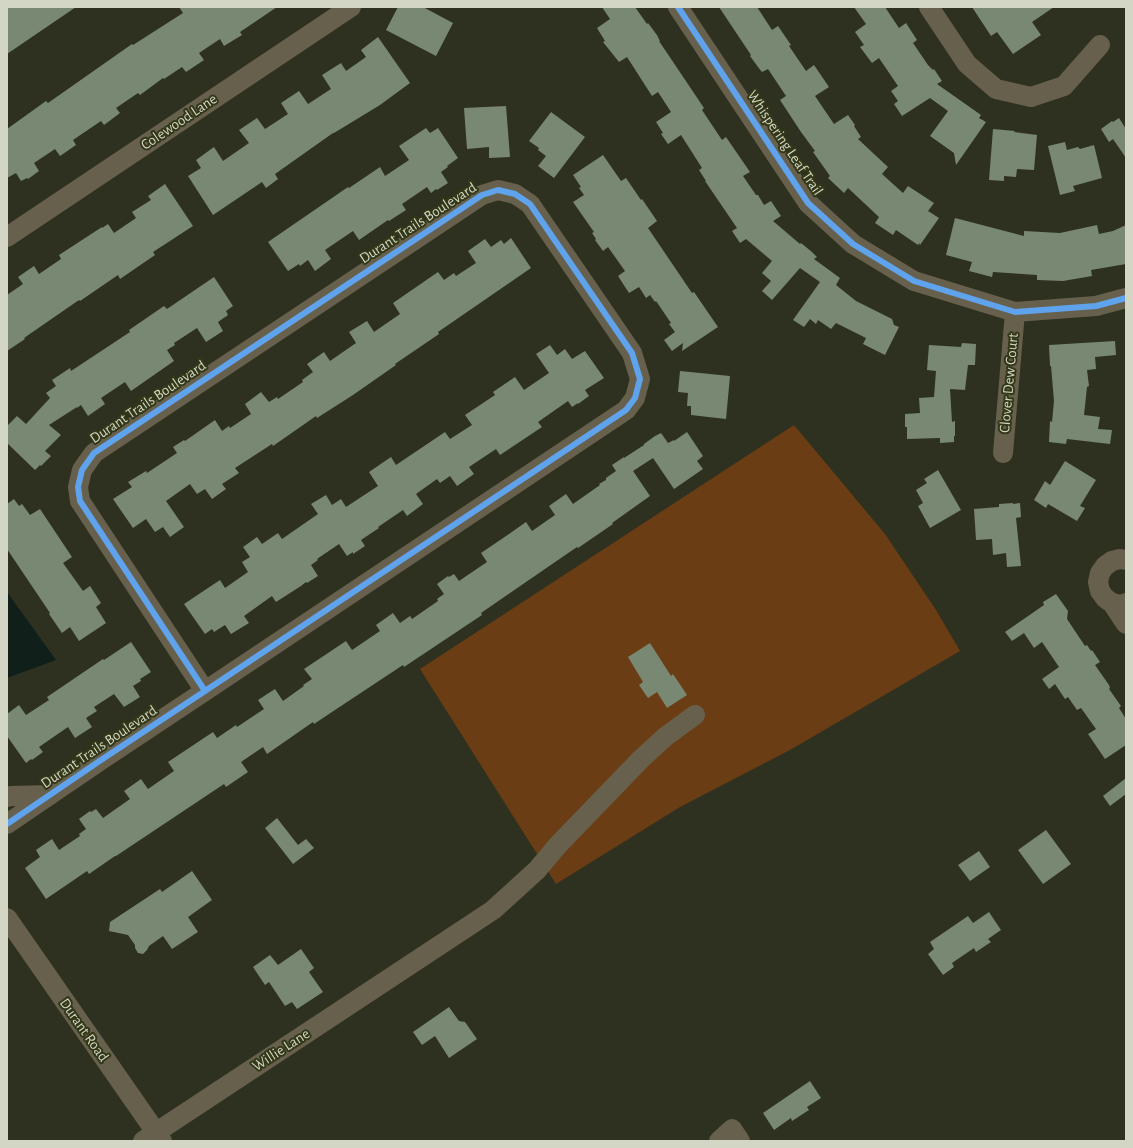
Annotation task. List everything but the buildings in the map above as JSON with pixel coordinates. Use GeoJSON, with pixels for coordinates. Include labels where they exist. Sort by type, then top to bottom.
{"type":"FeatureCollection","features":[{"type":"Feature","properties":{"kind":"street","name":"Colewood Lane"},"geometry":{"type":"LineString","coordinates":[[7,237],[351,7]]}},
{"type":"Feature","properties":{"kind":"street","name":"Whispering Leaf Trail"},"geometry":{"type":"LineString","coordinates":[[678,7],[808,203],[853,244],[914,281],[1015,312],[1096,306],[1126,298]]}},
{"type":"Feature","properties":{"kind":"street"},"geometry":{"type":"LineString","coordinates":[[928,7],[967,64],[996,89],[1030,97],[1064,86],[1100,45]]}},
{"type":"Feature","properties":{"kind":"street","name":"Durant Trails Boulevard"},"geometry":{"type":"LineString","coordinates":[[7,824],[626,410],[635,398],[640,379],[632,353],[530,204],[515,194],[498,190],[482,195],[94,453],[82,470],[78,487],[80,501],[205,691]]}},
{"type":"Feature","properties":{"kind":"street","name":"Clover Dew Court"},"geometry":{"type":"LineString","coordinates":[[1003,453],[1015,312]]}},
{"type":"Feature","properties":{"kind":"street"},"geometry":{"type":"LineString","coordinates":[[1126,560],[1120,559],[1112,561],[1104,566],[1100,573],[1098,582],[1100,591],[1105,598],[1119,603],[1126,624]]}},
{"type":"Feature","properties":{"kind":"street","name":"Willie Lane"},"geometry":{"type":"LineString","coordinates":[[154,1138],[493,910],[537,870],[558,845],[641,759],[665,737],[695,715]]}},
{"type":"Feature","properties":{"kind":"street"},"geometry":{"type":"LineString","coordinates":[[7,797],[50,795]]}},
{"type":"Feature","properties":{"kind":"street","name":"Durant Road"},"geometry":{"type":"LineString","coordinates":[[8,921],[154,1138]]}},
{"type":"Feature","properties":{"kind":"street"},"geometry":{"type":"LineString","coordinates":[[719,1141],[732,1129],[740,1141]]}},
{"type":"Feature","properties":{"kind":"shaded area"},"geometry":{"type":"Polygon","coordinates":[[[794,425],[885,534],[936,610],[960,651],[790,750],[680,807],[556,884],[420,669],[794,425]]]}},
{"type":"Feature","properties":{"kind":"water"},"geometry":{"type":"Polygon","coordinates":[[[7,592],[56,660],[7,678],[7,592]]]}},
{"type":"Feature","properties":{"kind":"cycle path"},"geometry":{"type":"LineString","coordinates":[[678,7],[808,203],[853,244],[914,281],[1015,312],[1096,306],[1126,298]]}},
{"type":"Feature","properties":{"kind":"cycle path"},"geometry":{"type":"LineString","coordinates":[[7,824],[626,410],[635,398],[640,379],[632,353],[530,204],[515,194],[498,190],[482,195],[94,453],[82,470],[78,487],[80,501],[205,691]]}}]}
